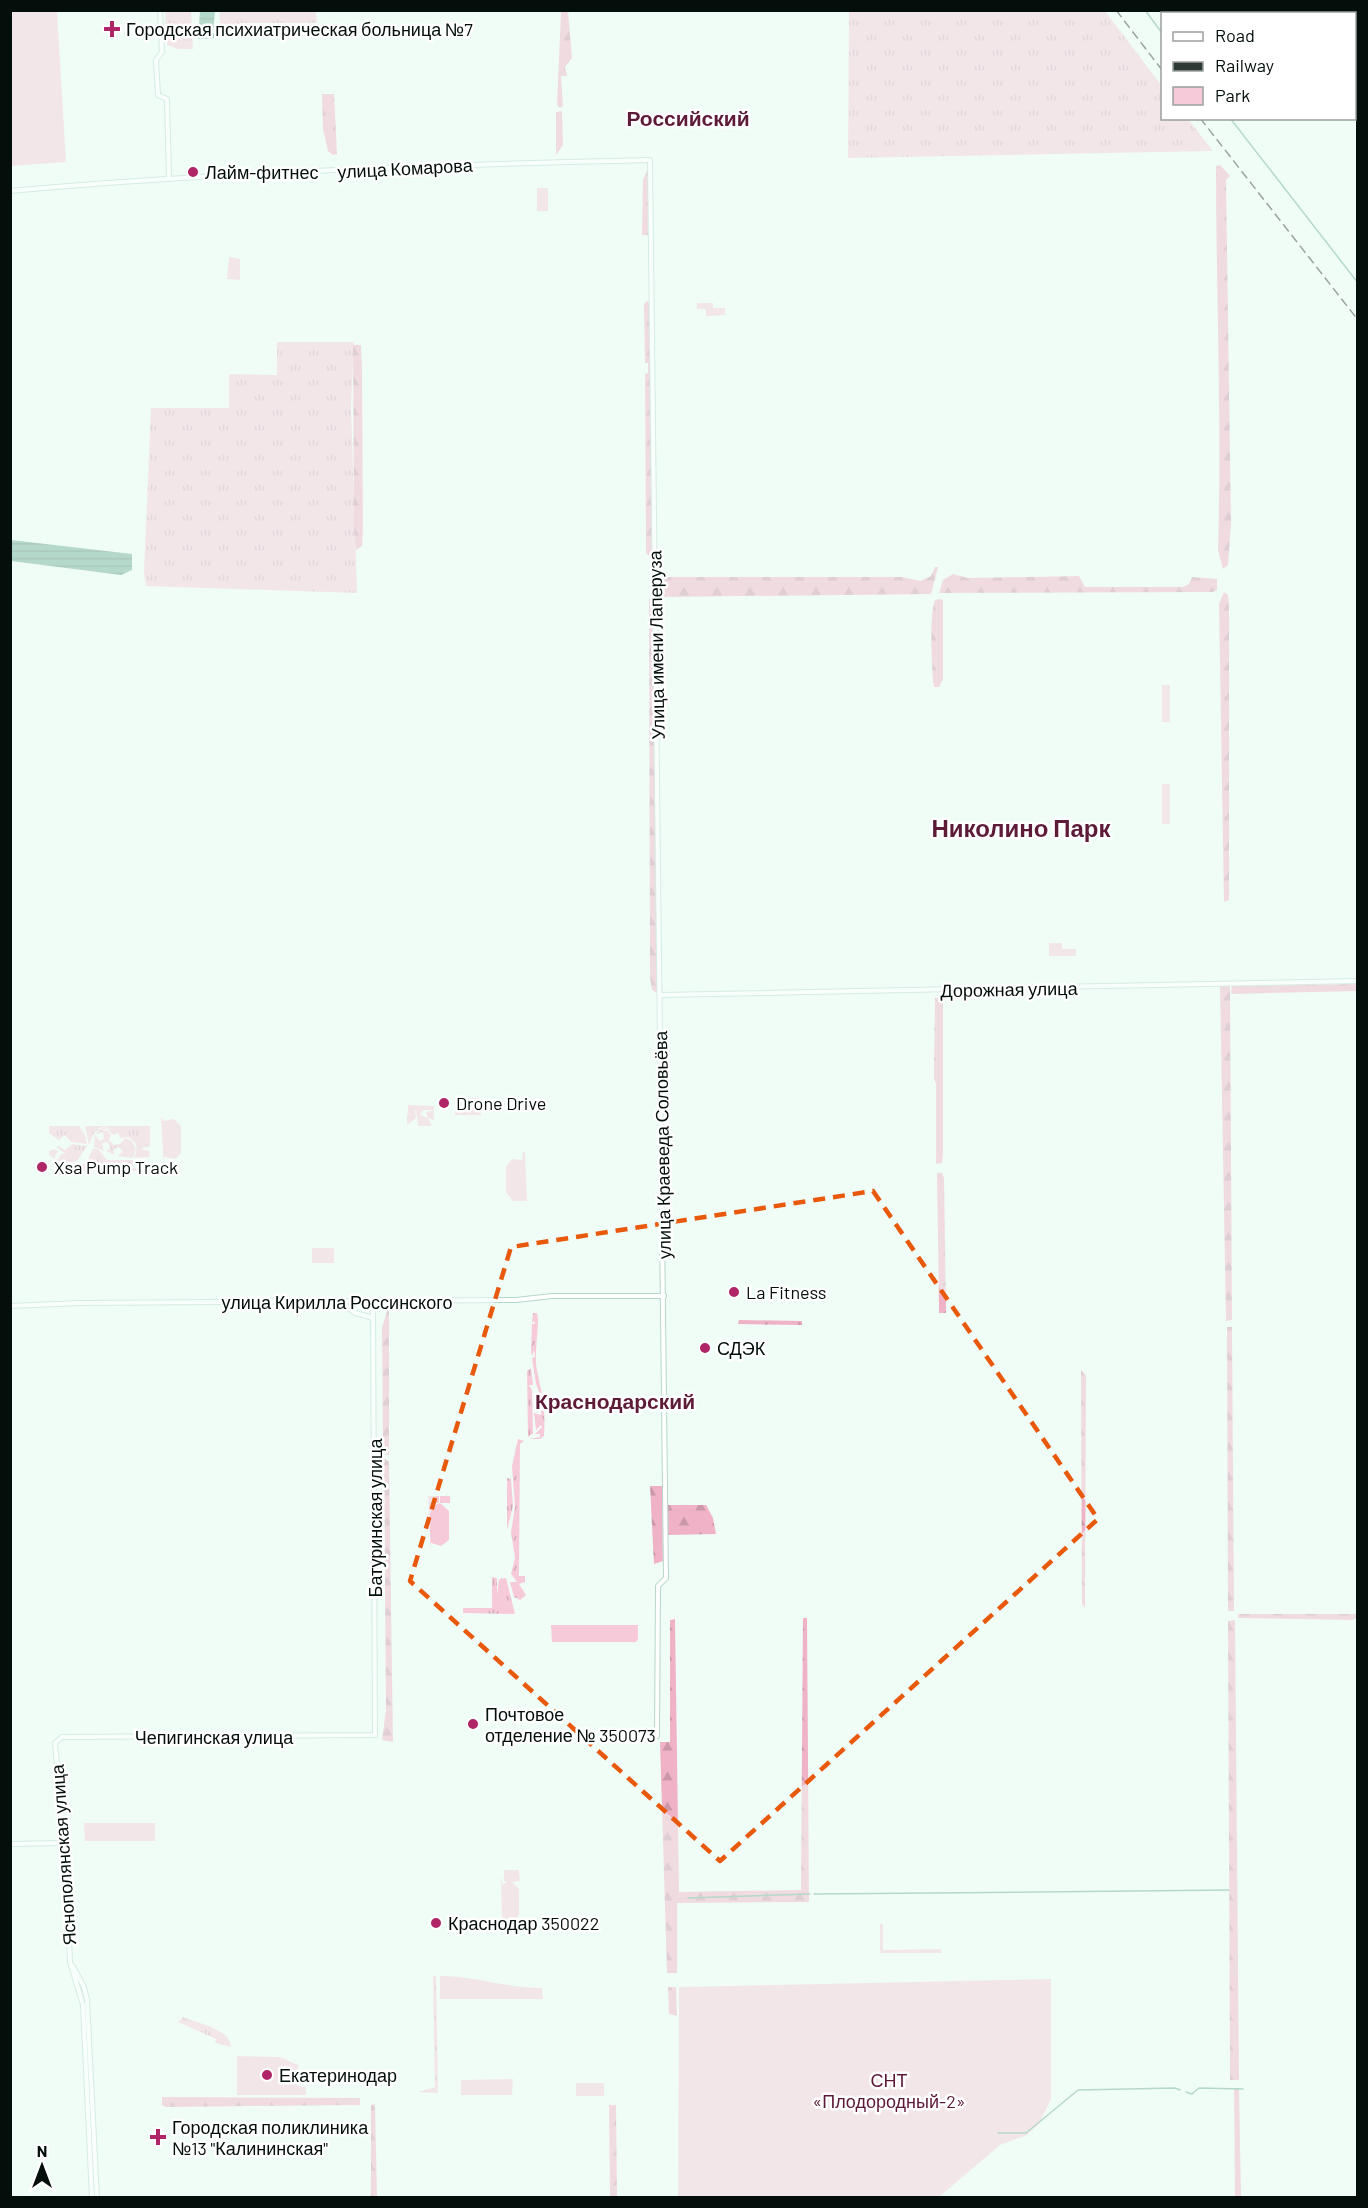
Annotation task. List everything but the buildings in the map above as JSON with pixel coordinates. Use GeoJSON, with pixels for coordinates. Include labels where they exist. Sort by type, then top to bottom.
{"type":"FeatureCollection","features":[{"type":"Feature","properties":{"kind":"street"},"geometry":{"type":"LineString","coordinates":[[160,10],[162,52],[156,60],[156,86],[158,95],[166,98],[169,179]]}},
{"type":"Feature","properties":{"kind":"street","name":"улица Комарова"},"geometry":{"type":"LineString","coordinates":[[10,191],[169,179],[445,166],[650,160],[652,289]]}},
{"type":"Feature","properties":{"kind":"street","name":"Улица имени Лаперуза"},"geometry":{"type":"LineString","coordinates":[[652,289],[661,995]]}},
{"type":"Feature","properties":{"kind":"street","name":"Дорожная улица"},"geometry":{"type":"LineString","coordinates":[[661,995],[1358,981]]}},
{"type":"Feature","properties":{"kind":"street","name":"улица Краеведа Соловьёва"},"geometry":{"type":"LineString","coordinates":[[657,1736],[658,1586],[666,1578],[661,995]]}},
{"type":"Feature","properties":{"kind":"street","name":"улица Кирилла Россинского"},"geometry":{"type":"LineString","coordinates":[[10,1306],[87,1303],[516,1300],[591,1295],[664,1297]]}},
{"type":"Feature","properties":{"kind":"street"},"geometry":{"type":"LineString","coordinates":[[340,1302],[355,1313],[368,1315],[373,1319]]}},
{"type":"Feature","properties":{"kind":"street","name":"Батуринская улица"},"geometry":{"type":"LineString","coordinates":[[373,1302],[373,1736]]}},
{"type":"Feature","properties":{"kind":"street","name":"Чепигинская улица"},"geometry":{"type":"LineString","coordinates":[[55,1748],[58,1738],[373,1736]]}},
{"type":"Feature","properties":{"kind":"street","name":"Яснополянская улица"},"geometry":{"type":"LineString","coordinates":[[55,1748],[70,1962],[85,2005],[95,2198]]}},
{"type":"Feature","properties":{"kind":"street"},"geometry":{"type":"LineString","coordinates":[[10,1844],[63,1843]]}},
{"type":"Feature","properties":{"kind":"highlighted area"},"geometry":{"type":"Polygon","coordinates":[[[873,1191],[1098,1519],[720,1861],[410,1581],[511,1247],[873,1191]]]}},
{"type":"Feature","properties":{"kind":"green space"},"geometry":{"type":"Polygon","coordinates":[[[11,10],[57,11],[66,162],[11,166],[11,10]]]}},
{"type":"Feature","properties":{"kind":"green space"},"geometry":{"type":"Polygon","coordinates":[[[849,10],[1105,11],[1161,85],[1161,120],[1189,120],[1213,151],[848,158],[849,10]]]}},
{"type":"Feature","properties":{"kind":"green space"},"geometry":{"type":"Polygon","coordinates":[[[165,11],[191,11],[193,49],[178,49],[167,45],[165,11]]]}},
{"type":"Feature","properties":{"kind":"green space"},"geometry":{"type":"Polygon","coordinates":[[[219,11],[316,11],[317,23],[241,23],[237,25],[237,32],[228,35],[221,32],[219,11]]]}},
{"type":"Feature","properties":{"kind":"green space"},"geometry":{"type":"Polygon","coordinates":[[[561,11],[568,11],[572,58],[565,67],[567,76],[561,76],[563,106],[560,108],[557,105],[561,11]]]}},
{"type":"Feature","properties":{"kind":"green space"},"geometry":{"type":"Polygon","coordinates":[[[322,94],[334,94],[337,154],[333,155],[328,151],[323,129],[322,94]]]}},
{"type":"Feature","properties":{"kind":"green space"},"geometry":{"type":"Polygon","coordinates":[[[562,111],[563,145],[556,155],[556,112],[562,111]]]}},
{"type":"Feature","properties":{"kind":"green space"},"geometry":{"type":"Polygon","coordinates":[[[1220,165],[1230,176],[1226,180],[1231,523],[1228,565],[1223,569],[1218,550],[1216,166],[1220,165]]]}},
{"type":"Feature","properties":{"kind":"green space"},"geometry":{"type":"Polygon","coordinates":[[[648,168],[650,235],[642,235],[643,180],[648,168]]]}},
{"type":"Feature","properties":{"kind":"green space"},"geometry":{"type":"Polygon","coordinates":[[[537,188],[548,188],[548,211],[537,211],[537,188]]]}},
{"type":"Feature","properties":{"kind":"green space"},"geometry":{"type":"Polygon","coordinates":[[[229,257],[240,259],[240,280],[227,279],[229,257]]]}},
{"type":"Feature","properties":{"kind":"green space"},"geometry":{"type":"Polygon","coordinates":[[[647,301],[651,302],[654,549],[651,558],[646,553],[645,374],[648,373],[648,363],[645,363],[644,304],[647,301]]]}},
{"type":"Feature","properties":{"kind":"green space"},"geometry":{"type":"Polygon","coordinates":[[[697,303],[713,303],[713,308],[725,308],[725,315],[706,316],[706,309],[697,309],[697,303]]]}},
{"type":"Feature","properties":{"kind":"green space"},"geometry":{"type":"Polygon","coordinates":[[[277,342],[354,342],[351,406],[357,593],[146,586],[144,573],[151,408],[229,408],[229,374],[277,375],[277,342]]]}},
{"type":"Feature","properties":{"kind":"green space"},"geometry":{"type":"Polygon","coordinates":[[[353,345],[361,345],[362,370],[363,528],[362,546],[356,550],[354,528],[353,345]]]}},
{"type":"Feature","properties":{"kind":"green space"},"geometry":{"type":"Polygon","coordinates":[[[935,567],[938,567],[931,594],[662,597],[659,584],[661,577],[902,577],[920,581],[931,576],[935,567]]]}},
{"type":"Feature","properties":{"kind":"green space"},"geometry":{"type":"Polygon","coordinates":[[[953,574],[968,578],[1079,576],[1085,587],[1183,587],[1189,584],[1192,577],[1217,579],[1217,590],[1213,592],[939,593],[943,580],[953,574]]]}},
{"type":"Feature","properties":{"kind":"green space"},"geometry":{"type":"Polygon","coordinates":[[[1224,592],[1228,595],[1229,609],[1229,900],[1224,902],[1219,604],[1224,592]]]}},
{"type":"Feature","properties":{"kind":"green space"},"geometry":{"type":"Polygon","coordinates":[[[654,597],[659,991],[657,993],[652,990],[650,977],[649,599],[654,597]]]}},
{"type":"Feature","properties":{"kind":"green space"},"geometry":{"type":"Polygon","coordinates":[[[935,600],[943,601],[943,679],[939,687],[934,687],[932,617],[935,600]]]}},
{"type":"Feature","properties":{"kind":"green space"},"geometry":{"type":"Polygon","coordinates":[[[1162,685],[1170,685],[1170,722],[1162,722],[1162,685]]]}},
{"type":"Feature","properties":{"kind":"green space"},"geometry":{"type":"Polygon","coordinates":[[[1162,784],[1170,784],[1170,824],[1162,824],[1162,784]]]}},
{"type":"Feature","properties":{"kind":"green space"},"geometry":{"type":"Polygon","coordinates":[[[1049,943],[1062,943],[1062,949],[1076,949],[1076,956],[1049,956],[1049,943]]]}},
{"type":"Feature","properties":{"kind":"green space"},"geometry":{"type":"Polygon","coordinates":[[[1357,984],[1357,991],[1231,994],[1232,986],[1357,984]]]}},
{"type":"Feature","properties":{"kind":"green space"},"geometry":{"type":"Polygon","coordinates":[[[1220,986],[1230,986],[1232,1320],[1226,1321],[1220,986]]]}},
{"type":"Feature","properties":{"kind":"green space"},"geometry":{"type":"Polygon","coordinates":[[[935,998],[942,998],[943,1001],[943,1153],[942,1163],[936,1164],[936,1084],[934,1078],[935,998]]]}},
{"type":"Feature","properties":{"kind":"green space"},"geometry":{"type":"Polygon","coordinates":[[[455,1098],[480,1098],[481,1115],[455,1115],[455,1098]]]}},
{"type":"Feature","properties":{"kind":"green space"},"geometry":{"type":"Polygon","coordinates":[[[408,1105],[434,1106],[434,1110],[415,1110],[416,1118],[407,1125],[408,1105]]]}},
{"type":"Feature","properties":{"kind":"green space"},"geometry":{"type":"Polygon","coordinates":[[[416,1110],[423,1110],[420,1115],[428,1118],[432,1126],[418,1126],[416,1110]]]}},
{"type":"Feature","properties":{"kind":"green space"},"geometry":{"type":"Polygon","coordinates":[[[434,1110],[434,1120],[428,1118],[426,1112],[434,1110]]]}},
{"type":"Feature","properties":{"kind":"green space"},"geometry":{"type":"Polygon","coordinates":[[[161,1117],[164,1121],[174,1119],[181,1126],[181,1153],[175,1159],[164,1157],[164,1167],[161,1117]]]}},
{"type":"Feature","properties":{"kind":"green space"},"geometry":{"type":"Polygon","coordinates":[[[49,1126],[79,1126],[85,1135],[87,1144],[71,1142],[65,1135],[59,1140],[49,1133],[49,1126]]]}},
{"type":"Feature","properties":{"kind":"green space"},"geometry":{"type":"Polygon","coordinates":[[[85,1126],[150,1126],[150,1146],[140,1149],[149,1151],[150,1157],[134,1158],[136,1149],[134,1141],[128,1137],[120,1138],[118,1133],[113,1135],[107,1129],[96,1131],[89,1145],[85,1126]]]}},
{"type":"Feature","properties":{"kind":"green space"},"geometry":{"type":"Polygon","coordinates":[[[100,1130],[108,1131],[111,1135],[109,1140],[114,1145],[120,1144],[125,1138],[132,1141],[136,1149],[133,1158],[118,1156],[123,1151],[119,1147],[113,1150],[115,1155],[106,1151],[110,1148],[108,1142],[102,1143],[104,1151],[94,1147],[95,1135],[100,1141],[104,1139],[103,1132],[96,1134],[100,1130]]]}},
{"type":"Feature","properties":{"kind":"green space"},"geometry":{"type":"Polygon","coordinates":[[[72,1144],[87,1146],[77,1161],[63,1164],[49,1155],[49,1151],[55,1149],[58,1152],[54,1157],[58,1160],[61,1154],[66,1154],[56,1147],[59,1146],[65,1150],[72,1144]]]}},
{"type":"Feature","properties":{"kind":"green space"},"geometry":{"type":"Polygon","coordinates":[[[93,1148],[99,1150],[107,1160],[133,1160],[132,1167],[137,1169],[141,1164],[141,1171],[70,1171],[87,1162],[93,1148]]]}},
{"type":"Feature","properties":{"kind":"green space"},"geometry":{"type":"Polygon","coordinates":[[[523,1152],[525,1152],[527,1201],[513,1201],[506,1192],[506,1167],[512,1159],[522,1160],[523,1152]]]}},
{"type":"Feature","properties":{"kind":"green space"},"geometry":{"type":"Polygon","coordinates":[[[937,1173],[942,1173],[944,1178],[946,1313],[939,1313],[937,1173]]]}},
{"type":"Feature","properties":{"kind":"green space"},"geometry":{"type":"Polygon","coordinates":[[[312,1248],[334,1248],[334,1263],[312,1263],[312,1248]]]}},
{"type":"Feature","properties":{"kind":"green space"},"geometry":{"type":"Polygon","coordinates":[[[389,1306],[389,1455],[387,1455],[383,1448],[382,1327],[389,1306]]]}},
{"type":"Feature","properties":{"kind":"green space"},"geometry":{"type":"Polygon","coordinates":[[[533,1313],[537,1313],[538,1319],[536,1365],[542,1395],[544,1418],[544,1436],[540,1439],[529,1439],[540,1437],[540,1434],[535,1434],[542,1427],[541,1425],[536,1430],[534,1413],[541,1415],[542,1399],[536,1384],[532,1358],[535,1357],[534,1350],[532,1356],[531,1352],[532,1324],[535,1324],[534,1321],[532,1323],[533,1313]]]}},
{"type":"Feature","properties":{"kind":"green space"},"geometry":{"type":"Polygon","coordinates":[[[739,1320],[802,1321],[802,1325],[738,1324],[739,1320]]]}},
{"type":"Feature","properties":{"kind":"green space"},"geometry":{"type":"Polygon","coordinates":[[[1227,1327],[1232,1327],[1234,1611],[1228,1611],[1227,1327]]]}},
{"type":"Feature","properties":{"kind":"green space"},"geometry":{"type":"Polygon","coordinates":[[[531,1368],[533,1385],[529,1385],[532,1390],[533,1433],[528,1437],[527,1371],[531,1368]]]}},
{"type":"Feature","properties":{"kind":"green space"},"geometry":{"type":"Polygon","coordinates":[[[1081,1370],[1086,1376],[1085,1608],[1082,1604],[1081,1370]]]}},
{"type":"Feature","properties":{"kind":"green space"},"geometry":{"type":"Polygon","coordinates":[[[518,1439],[524,1441],[520,1444],[519,1576],[525,1576],[525,1582],[519,1584],[526,1595],[520,1600],[514,1597],[510,1582],[517,1582],[511,1574],[515,1558],[511,1532],[515,1507],[512,1466],[518,1439]]]}},
{"type":"Feature","properties":{"kind":"green space"},"geometry":{"type":"Polygon","coordinates":[[[384,1458],[389,1462],[393,1742],[382,1740],[386,1710],[384,1458]]]}},
{"type":"Feature","properties":{"kind":"green space"},"geometry":{"type":"Polygon","coordinates":[[[507,1478],[511,1479],[513,1506],[507,1530],[507,1478]]]}},
{"type":"Feature","properties":{"kind":"green space"},"geometry":{"type":"Polygon","coordinates":[[[650,1486],[662,1486],[663,1561],[654,1564],[650,1486]]]}},
{"type":"Feature","properties":{"kind":"green space"},"geometry":{"type":"Polygon","coordinates":[[[428,1496],[439,1496],[439,1503],[431,1503],[432,1506],[440,1503],[449,1511],[449,1540],[441,1546],[431,1543],[431,1551],[428,1496]]]}},
{"type":"Feature","properties":{"kind":"green space"},"geometry":{"type":"Polygon","coordinates":[[[440,1496],[450,1496],[450,1503],[440,1503],[440,1496]]]}},
{"type":"Feature","properties":{"kind":"green space"},"geometry":{"type":"Polygon","coordinates":[[[667,1505],[706,1505],[713,1518],[716,1534],[667,1535],[667,1505]]]}},
{"type":"Feature","properties":{"kind":"green space"},"geometry":{"type":"Polygon","coordinates":[[[492,1577],[497,1578],[497,1595],[499,1579],[506,1578],[515,1614],[463,1613],[463,1608],[492,1608],[492,1577]]]}},
{"type":"Feature","properties":{"kind":"green space"},"geometry":{"type":"Polygon","coordinates":[[[1238,1614],[1357,1614],[1358,1617],[1352,1620],[1238,1618],[1238,1614]]]}},
{"type":"Feature","properties":{"kind":"green space"},"geometry":{"type":"Polygon","coordinates":[[[803,1618],[807,1618],[809,1902],[677,1903],[677,1973],[667,1973],[660,1742],[670,1742],[670,1620],[675,1619],[679,1892],[801,1890],[803,1618]]]}},
{"type":"Feature","properties":{"kind":"green space"},"geometry":{"type":"Polygon","coordinates":[[[1235,1620],[1239,2080],[1230,2080],[1228,1621],[1235,1620]]]}},
{"type":"Feature","properties":{"kind":"green space"},"geometry":{"type":"Polygon","coordinates":[[[551,1625],[638,1625],[638,1639],[636,1642],[552,1642],[551,1625]]]}},
{"type":"Feature","properties":{"kind":"green space"},"geometry":{"type":"Polygon","coordinates":[[[84,1823],[155,1823],[155,1841],[85,1841],[84,1823]]]}},
{"type":"Feature","properties":{"kind":"green space"},"geometry":{"type":"Polygon","coordinates":[[[504,1870],[519,1870],[520,1881],[512,1882],[519,1889],[519,1915],[512,1923],[503,1920],[502,1923],[501,1876],[503,1885],[507,1882],[504,1881],[504,1870]]]}},
{"type":"Feature","properties":{"kind":"green space"},"geometry":{"type":"Polygon","coordinates":[[[880,1924],[883,1924],[883,1950],[941,1949],[942,1953],[880,1953],[880,1924]]]}},
{"type":"Feature","properties":{"kind":"green space"},"geometry":{"type":"Polygon","coordinates":[[[433,1976],[436,1976],[438,2093],[419,2092],[435,2087],[433,1976]]]}},
{"type":"Feature","properties":{"kind":"green space"},"geometry":{"type":"Polygon","coordinates":[[[440,1976],[542,1988],[543,1999],[440,1999],[440,1976]]]}},
{"type":"Feature","properties":{"kind":"green space","name":"СНТ «Плодородный-2»"},"geometry":{"type":"Polygon","coordinates":[[[1051,1979],[1051,2099],[1039,2124],[1027,2135],[1000,2145],[939,2197],[678,2198],[679,1987],[1051,1979]]]}},
{"type":"Feature","properties":{"kind":"green space"},"geometry":{"type":"Polygon","coordinates":[[[668,1987],[676,1987],[677,2016],[669,2014],[668,1987]]]}},
{"type":"Feature","properties":{"kind":"green space"},"geometry":{"type":"Polygon","coordinates":[[[183,2017],[220,2031],[230,2041],[231,2047],[215,2043],[216,2039],[178,2022],[183,2017]]]}},
{"type":"Feature","properties":{"kind":"green space","name":"Екатеринодар"},"geometry":{"type":"Polygon","coordinates":[[[237,2056],[280,2057],[298,2065],[298,2086],[306,2087],[306,2095],[237,2095],[237,2056]]]}},
{"type":"Feature","properties":{"kind":"green space"},"geometry":{"type":"Polygon","coordinates":[[[513,2079],[512,2095],[461,2095],[461,2080],[513,2079]]]}},
{"type":"Feature","properties":{"kind":"green space"},"geometry":{"type":"Polygon","coordinates":[[[576,2083],[604,2083],[604,2096],[576,2096],[576,2083]]]}},
{"type":"Feature","properties":{"kind":"green space"},"geometry":{"type":"Polygon","coordinates":[[[1234,2088],[1239,2088],[1241,2197],[1235,2197],[1234,2088]]]}},
{"type":"Feature","properties":{"kind":"green space"},"geometry":{"type":"Polygon","coordinates":[[[162,2097],[360,2098],[360,2105],[166,2107],[162,2105],[162,2097]]]}},
{"type":"Feature","properties":{"kind":"green space"},"geometry":{"type":"Polygon","coordinates":[[[375,2104],[377,2197],[371,2198],[371,2105],[375,2104]]]}},
{"type":"Feature","properties":{"kind":"green space"},"geometry":{"type":"Polygon","coordinates":[[[609,2105],[616,2105],[617,2197],[610,2197],[609,2105]]]}},
{"type":"Feature","properties":{"kind":"shaded area"},"geometry":{"type":"Polygon","coordinates":[[[200,11],[215,11],[213,33],[217,38],[198,39],[200,11]]]}},
{"type":"Feature","properties":{"kind":"shaded area"},"geometry":{"type":"Polygon","coordinates":[[[11,540],[132,554],[132,570],[121,575],[11,561],[11,540]]]}},
{"type":"Feature","properties":{"kind":"waterway"},"geometry":{"type":"LineString","coordinates":[[1145,10],[1161,32]]}},
{"type":"Feature","properties":{"kind":"waterway"},"geometry":{"type":"LineString","coordinates":[[1232,120],[1358,283]]}},
{"type":"Feature","properties":{"kind":"waterway"},"geometry":{"type":"LineString","coordinates":[[1037,1892],[1229,1890]]}},
{"type":"Feature","properties":{"kind":"waterway"},"geometry":{"type":"LineString","coordinates":[[814,1894],[1036,1892]]}},
{"type":"Feature","properties":{"kind":"waterway"},"geometry":{"type":"LineString","coordinates":[[688,1898],[810,1894]]}},
{"type":"Feature","properties":{"kind":"waterway"},"geometry":{"type":"LineString","coordinates":[[998,2133],[1026,2133],[1078,2090],[1175,2088],[1180,2090]]}},
{"type":"Feature","properties":{"kind":"waterway"},"geometry":{"type":"LineString","coordinates":[[1186,2092],[1192,2094],[1199,2088],[1243,2089]]}},
{"type":"Feature","properties":{"kind":"railway"},"geometry":{"type":"LineString","coordinates":[[1116,10],[1161,69]]}},
{"type":"Feature","properties":{"kind":"railway"},"geometry":{"type":"LineString","coordinates":[[1202,120],[1358,320]]}},
{"type":"Feature","properties":{"kind":"place","name":"Городская психиатрическая больница №7"},"geometry":{"type":"Point","coordinates":[112,29]}},
{"type":"Feature","properties":{"kind":"place","name":"Лайм-фитнес"},"geometry":{"type":"Point","coordinates":[193,172]}},
{"type":"Feature","properties":{"kind":"place","name":"Drone Drive"},"geometry":{"type":"Point","coordinates":[444,1103]}},
{"type":"Feature","properties":{"kind":"place","name":"Xsa Pump Track"},"geometry":{"type":"Point","coordinates":[42,1167]}},
{"type":"Feature","properties":{"kind":"place","name":"La Fitness"},"geometry":{"type":"Point","coordinates":[734,1292]}},
{"type":"Feature","properties":{"kind":"place","name":"СДЭК"},"geometry":{"type":"Point","coordinates":[705,1348]}},
{"type":"Feature","properties":{"kind":"place","name":"Почтовое отделение № 350073"},"geometry":{"type":"Point","coordinates":[473,1724]}},
{"type":"Feature","properties":{"kind":"place","name":"Краснодар 350022"},"geometry":{"type":"Point","coordinates":[436,1923]}},
{"type":"Feature","properties":{"kind":"place","name":"Екатеринодар"},"geometry":{"type":"Point","coordinates":[267,2075]}},
{"type":"Feature","properties":{"kind":"place","name":"Городская поликлиника №13 \"Калининская\""},"geometry":{"type":"Point","coordinates":[158,2137]}},
{"type":"Feature","properties":{"kind":"district","name":"Российский"},"geometry":{"type":"Point","coordinates":[688,117]}},
{"type":"Feature","properties":{"kind":"district","name":"Николино Парк"},"geometry":{"type":"Point","coordinates":[1021,827]}},
{"type":"Feature","properties":{"kind":"district","name":"Краснодарский"},"geometry":{"type":"Point","coordinates":[615,1400]}}]}
